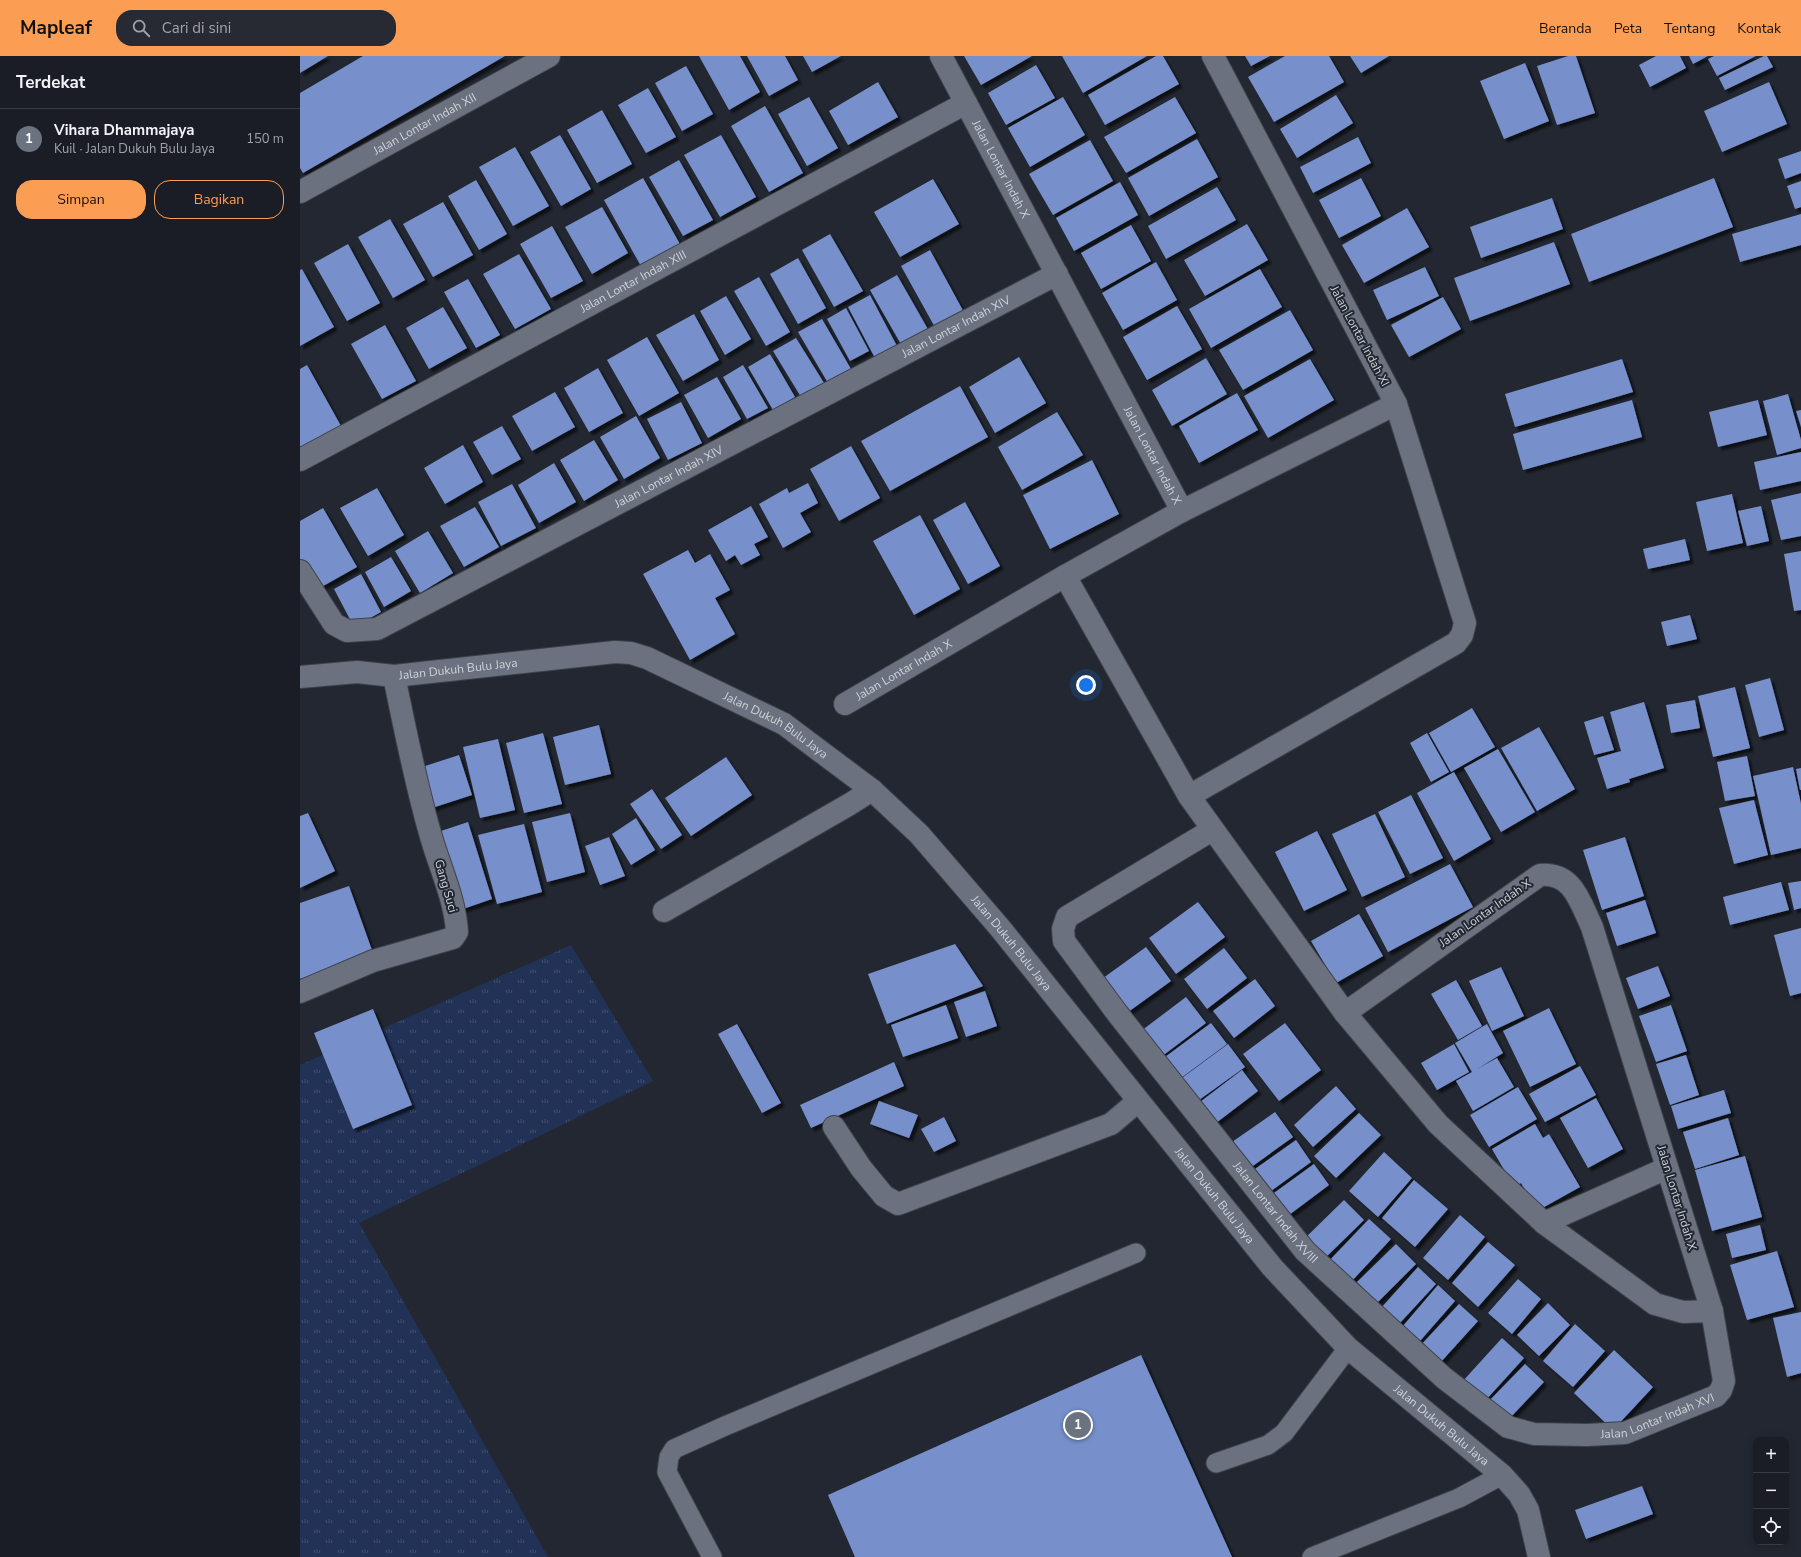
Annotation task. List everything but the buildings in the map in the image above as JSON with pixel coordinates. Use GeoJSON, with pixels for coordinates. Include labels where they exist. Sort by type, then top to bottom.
{"type":"FeatureCollection","features":[{"type":"Feature","properties":{"kind":"street","name":"Jalan Lontar Indah XII"},"geometry":{"type":"LineString","coordinates":[[300,192],[549,56]]}},
{"type":"Feature","properties":{"kind":"street","name":"Jalan Lontar Indah X"},"geometry":{"type":"LineString","coordinates":[[845,704],[1065,576],[1182,511],[941,56]]}},
{"type":"Feature","properties":{"kind":"street","name":"Jalan Lontar Indah XI"},"geometry":{"type":"LineString","coordinates":[[1188,796],[1456,643],[1462,635],[1465,624],[1396,404],[1213,56]]}},
{"type":"Feature","properties":{"kind":"street","name":"Jalan Lontar Indah XIII"},"geometry":{"type":"LineString","coordinates":[[300,460],[966,103]]}},
{"type":"Feature","properties":{"kind":"street","name":"Jalan Lontar Indah XIV"},"geometry":{"type":"LineString","coordinates":[[300,571],[334,624],[347,631],[377,629],[1057,274]]}},
{"type":"Feature","properties":{"kind":"street"},"geometry":{"type":"LineString","coordinates":[[1182,511],[1396,404]]}},
{"type":"Feature","properties":{"kind":"street"},"geometry":{"type":"LineString","coordinates":[[1065,576],[1188,796],[1345,1013],[1438,1124],[1544,1223],[1655,1304],[1683,1312],[1712,1311]]}},
{"type":"Feature","properties":{"kind":"street","name":"Jalan Dukuh Bulu Jaya"},"geometry":{"type":"LineString","coordinates":[[300,677],[357,672],[394,676],[615,652],[631,653],[648,658],[784,724],[872,790],[919,834],[995,922],[1272,1267],[1348,1348],[1502,1475],[1519,1494],[1528,1510],[1539,1557]]}},
{"type":"Feature","properties":{"kind":"street","name":"Gang Suci"},"geometry":{"type":"LineString","coordinates":[[300,992],[373,961],[453,938],[457,932],[454,908],[430,835],[415,778],[394,676]]}},
{"type":"Feature","properties":{"kind":"street"},"geometry":{"type":"LineString","coordinates":[[664,911],[872,790]]}},
{"type":"Feature","properties":{"kind":"street","name":"Jalan Lontar Indah XVIII"},"geometry":{"type":"LineString","coordinates":[[1212,830],[1067,918],[1063,929],[1064,941],[1122,1020],[1305,1251],[1444,1378],[1508,1427],[1534,1434]]}},
{"type":"Feature","properties":{"kind":"street","name":"Jalan Lontar Indah X"},"geometry":{"type":"LineString","coordinates":[[1345,1013],[1540,875],[1549,874],[1560,877],[1571,886],[1592,927],[1712,1311]]}},
{"type":"Feature","properties":{"kind":"street"},"geometry":{"type":"LineString","coordinates":[[834,1128],[861,1168],[884,1196],[898,1204],[1111,1124],[1138,1101]]}},
{"type":"Feature","properties":{"kind":"street"},"geometry":{"type":"LineString","coordinates":[[1544,1223],[1667,1168]]}},
{"type":"Feature","properties":{"kind":"street","name":"Jalan Lontar Indah XVI"},"geometry":{"type":"LineString","coordinates":[[1534,1434],[1587,1435],[1625,1433],[1716,1396],[1721,1390],[1724,1381],[1712,1311]]}},
{"type":"Feature","properties":{"kind":"lane"},"geometry":{"type":"LineString","coordinates":[[712,1557],[667,1472],[669,1458],[674,1449],[725,1426],[1136,1253]]}},
{"type":"Feature","properties":{"kind":"lane"},"geometry":{"type":"LineString","coordinates":[[1216,1463],[1268,1445],[1284,1433],[1348,1348]]}},
{"type":"Feature","properties":{"kind":"lane"},"geometry":{"type":"LineString","coordinates":[[1312,1557],[1459,1498],[1502,1475]]}},
{"type":"Feature","properties":{"kind":"green space"},"geometry":{"type":"Polygon","coordinates":[[[571,945],[653,1081],[359,1223],[548,1557],[300,1557],[300,1065],[571,945]]]}},
{"type":"Feature","properties":{"kind":"place","name":"Vihara Dhammajaya"},"geometry":{"type":"Point","coordinates":[1078,1425]}}]}
